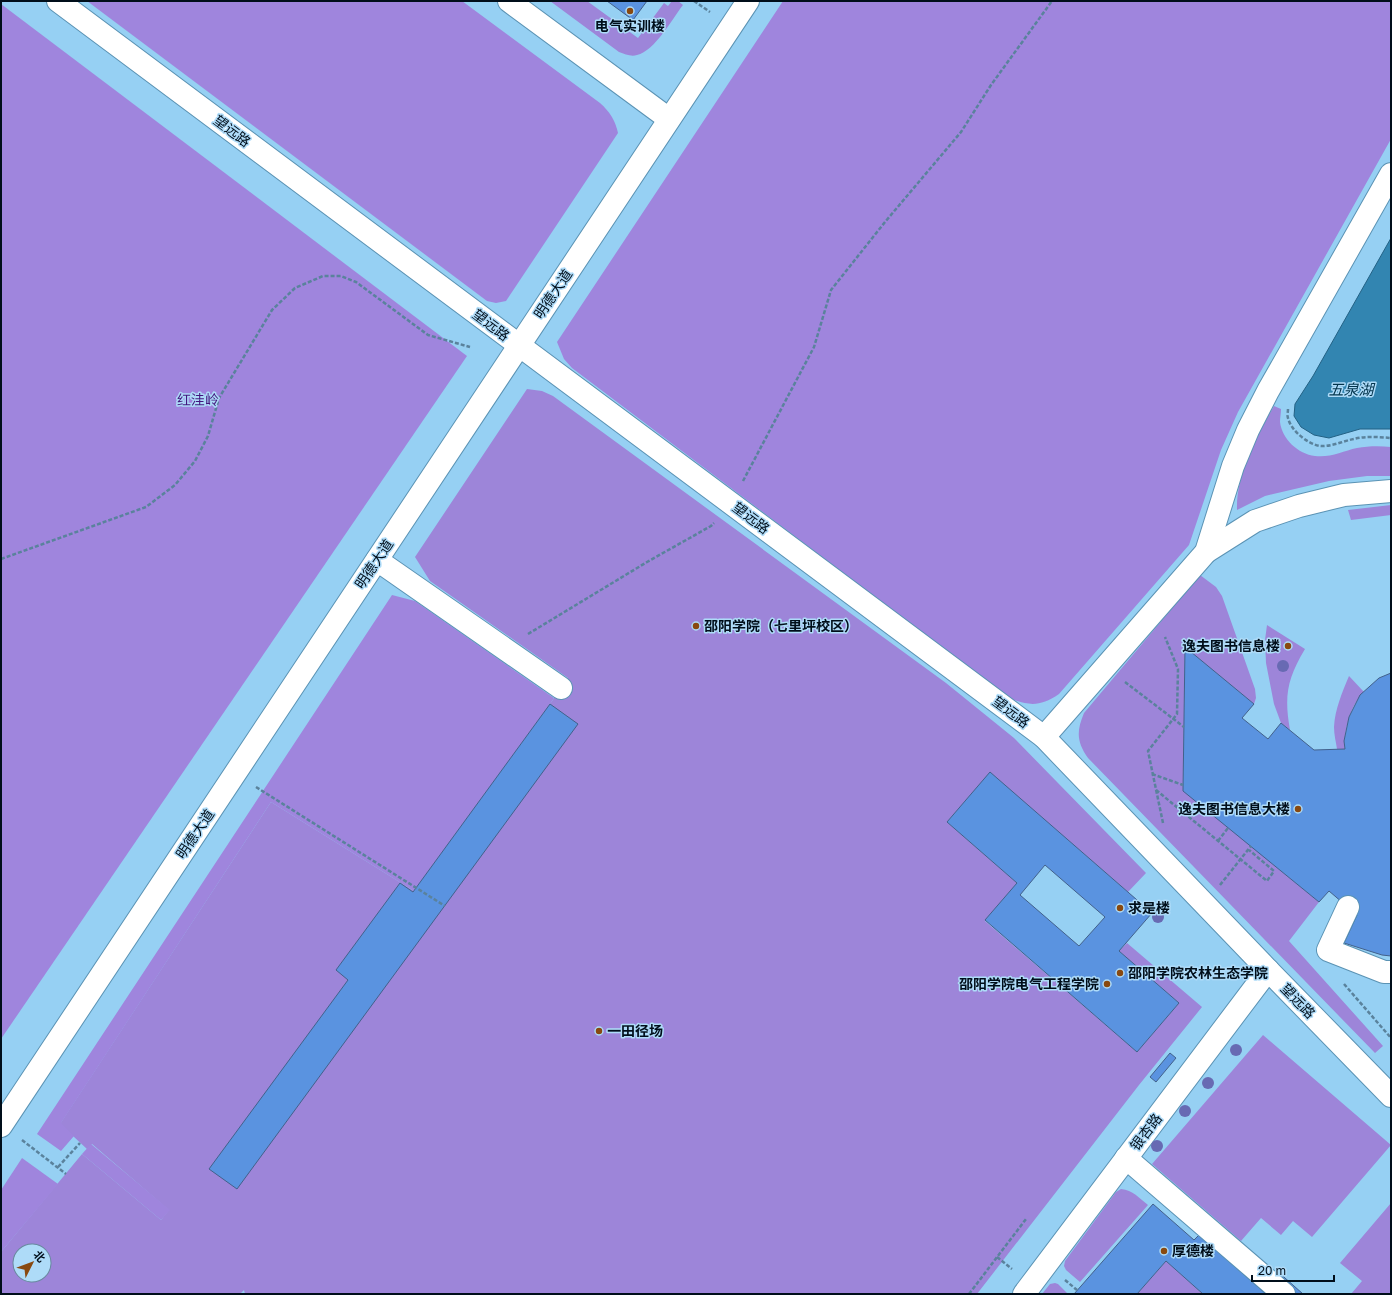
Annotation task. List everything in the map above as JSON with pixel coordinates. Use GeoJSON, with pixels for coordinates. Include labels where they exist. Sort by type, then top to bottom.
{"type":"FeatureCollection","features":[{"type":"Feature","properties":{"kind":"lane","name":"望远路"},"geometry":{"type":"LineString","coordinates":[[58,1],[1044,737],[1391,1096]]}},
{"type":"Feature","properties":{"kind":"lane"},"geometry":{"type":"LineString","coordinates":[[509,1],[670,119]]}},
{"type":"Feature","properties":{"kind":"lane","name":"明德大道"},"geometry":{"type":"LineString","coordinates":[[1,1126],[748,1]]}},
{"type":"Feature","properties":{"kind":"lane"},"geometry":{"type":"LineString","coordinates":[[1206,552],[1232,466],[1248,430],[1268,391],[1391,174]]}},
{"type":"Feature","properties":{"kind":"lane"},"geometry":{"type":"LineString","coordinates":[[1044,737],[1206,552],[1255,521],[1299,506],[1344,495],[1391,491]]}},
{"type":"Feature","properties":{"kind":"lane"},"geometry":{"type":"LineString","coordinates":[[377,560],[561,688]]}},
{"type":"Feature","properties":{"kind":"lane"},"geometry":{"type":"LineString","coordinates":[[1348,907],[1328,950],[1384,972],[1391,972]]}},
{"type":"Feature","properties":{"kind":"lane","name":"银杏路"},"geometry":{"type":"LineString","coordinates":[[1024,1294],[1268,970]]}},
{"type":"Feature","properties":{"kind":"lane"},"geometry":{"type":"LineString","coordinates":[[1126,1158],[1284,1294]]}},
{"type":"Feature","properties":{"kind":"path"},"geometry":{"type":"LineString","coordinates":[[505,648],[647,562],[712,526],[731,503],[814,347],[831,290],[884,222],[961,132],[991,85],[1052,1]]}},
{"type":"Feature","properties":{"kind":"path"},"geometry":{"type":"LineString","coordinates":[[1,559],[146,507],[175,485],[195,461],[208,436],[219,398],[272,310],[295,288],[323,276],[341,276],[356,282],[428,335],[470,347]]}},
{"type":"Feature","properties":{"kind":"path"},"geometry":{"type":"LineString","coordinates":[[1268,391],[1289,402],[1288,418],[1296,432],[1307,441],[1320,446],[1334,445],[1355,438],[1391,438]]}},
{"type":"Feature","properties":{"kind":"path"},"geometry":{"type":"LineString","coordinates":[[1164,637],[1178,669],[1177,714],[1148,751],[1164,827]]}},
{"type":"Feature","properties":{"kind":"path"},"geometry":{"type":"LineString","coordinates":[[1105,667],[1184,727]]}},
{"type":"Feature","properties":{"kind":"path"},"geometry":{"type":"LineString","coordinates":[[235,774],[445,906]]}},
{"type":"Feature","properties":{"kind":"path"},"geometry":{"type":"LineString","coordinates":[[1152,774],[1183,785]]}},
{"type":"Feature","properties":{"kind":"path"},"geometry":{"type":"LineString","coordinates":[[1156,790],[1267,881],[1274,871],[1248,850]]}},
{"type":"Feature","properties":{"kind":"path"},"geometry":{"type":"LineString","coordinates":[[1218,840],[1228,828]]}},
{"type":"Feature","properties":{"kind":"path"},"geometry":{"type":"LineString","coordinates":[[1205,905],[1251,846]]}},
{"type":"Feature","properties":{"kind":"path"},"geometry":{"type":"LineString","coordinates":[[1340,980],[1391,1038]]}},
{"type":"Feature","properties":{"kind":"path"},"geometry":{"type":"LineString","coordinates":[[58,1167],[80,1143]]}},
{"type":"Feature","properties":{"kind":"path"},"geometry":{"type":"LineString","coordinates":[[33,1148],[66,1174]]}},
{"type":"Feature","properties":{"kind":"path"},"geometry":{"type":"LineString","coordinates":[[969,1294],[1026,1219]]}},
{"type":"Feature","properties":{"kind":"shaded area"},"geometry":{"type":"Polygon","coordinates":[[[550,1],[587,1],[638,38],[664,3],[668,6],[672,1],[678,1],[683,5],[657,41],[644,52],[632,56],[619,52],[550,1]]]}},
{"type":"Feature","properties":{"kind":"shaded area","name":"一田径场"},"geometry":{"type":"Polygon","coordinates":[[[527,389],[542,391],[553,396],[946,683],[1014,738],[1146,873],[1128,892],[990,773],[947,822],[1017,883],[985,921],[1137,1052],[1179,1003],[1119,951],[1127,943],[1202,1007],[1139,1085],[977,1294],[245,1294],[244,1290],[240,1294],[1,1294],[1,1252],[82,1154],[161,1220],[169,1210],[92,1144],[87,1149],[60,1124],[271,802],[414,891],[568,678],[430,581],[415,557],[527,389]]]}},
{"type":"Feature","properties":{"kind":"shaded area"},"geometry":{"type":"Polygon","coordinates":[[[1274,406],[1281,409],[1281,428],[1287,440],[1297,449],[1309,455],[1321,456],[1331,455],[1361,447],[1391,447],[1391,476],[1367,476],[1329,481],[1265,496],[1237,510],[1240,483],[1248,456],[1260,430],[1274,406]]]}},
{"type":"Feature","properties":{"kind":"shaded area"},"geometry":{"type":"Polygon","coordinates":[[[1391,505],[1391,515],[1351,520],[1348,510],[1391,505]]]}},
{"type":"Feature","properties":{"kind":"shaded area"},"geometry":{"type":"Polygon","coordinates":[[[1200,575],[1216,587],[1222,596],[1255,689],[1256,698],[1254,704],[1185,648],[1183,790],[1319,902],[1289,941],[1383,1046],[1375,1053],[1088,758],[1080,742],[1079,731],[1084,713],[1200,575]]]}},
{"type":"Feature","properties":{"kind":"shaded area"},"geometry":{"type":"Polygon","coordinates":[[[1267,625],[1305,649],[1294,670],[1288,688],[1287,707],[1290,730],[1281,723],[1274,704],[1266,663],[1265,640],[1267,625]]]}},
{"type":"Feature","properties":{"kind":"shaded area"},"geometry":{"type":"Polygon","coordinates":[[[1349,676],[1364,692],[1355,704],[1349,719],[1345,735],[1345,749],[1337,749],[1334,730],[1335,720],[1339,701],[1349,676]]]}},
{"type":"Feature","properties":{"kind":"shaded area"},"geometry":{"type":"Polygon","coordinates":[[[1263,1035],[1391,1145],[1312,1237],[1293,1221],[1281,1235],[1261,1218],[1241,1241],[1152,1164],[1263,1035]]]}},
{"type":"Feature","properties":{"kind":"shaded area"},"geometry":{"type":"Polygon","coordinates":[[[1121,1189],[1139,1197],[1148,1205],[1080,1282],[1066,1270],[1064,1266],[1065,1261],[1116,1192],[1121,1189]]]}},
{"type":"Feature","properties":{"kind":"shaded area"},"geometry":{"type":"Polygon","coordinates":[[[1391,1203],[1391,1294],[1351,1294],[1362,1281],[1340,1263],[1391,1203]]]}},
{"type":"Feature","properties":{"kind":"shaded area"},"geometry":{"type":"Polygon","coordinates":[[[1166,1261],[1203,1294],[1137,1294],[1166,1261]]]}},
{"type":"Feature","properties":{"kind":"shaded area"},"geometry":{"type":"Polygon","coordinates":[[[1055,1283],[1068,1294],[1042,1294],[1050,1284],[1055,1283]]]}},
{"type":"Feature","properties":{"kind":"green space"},"geometry":{"type":"Polygon","coordinates":[[[87,1],[462,1],[600,103],[612,116],[618,133],[506,301],[496,303],[487,301],[87,1]]]}},
{"type":"Feature","properties":{"kind":"green space"},"geometry":{"type":"Polygon","coordinates":[[[783,1],[1391,1],[1391,139],[1238,412],[1221,450],[1189,545],[1059,694],[1046,701],[1029,704],[1009,698],[572,368],[564,359],[557,342],[783,1]]]}},
{"type":"Feature","properties":{"kind":"green space","name":"红洼岭"},"geometry":{"type":"Polygon","coordinates":[[[1,4],[467,356],[1,1039],[1,4]]]}},
{"type":"Feature","properties":{"kind":"green space"},"geometry":{"type":"Polygon","coordinates":[[[392,595],[415,601],[554,698],[414,891],[271,802],[61,1123],[74,1136],[61,1151],[37,1134],[392,595]]]}},
{"type":"Feature","properties":{"kind":"green space"},"geometry":{"type":"Polygon","coordinates":[[[91,1144],[170,1210],[161,1220],[82,1154],[91,1144]]]}},
{"type":"Feature","properties":{"kind":"green space"},"geometry":{"type":"Polygon","coordinates":[[[22,1158],[58,1184],[1,1252],[1,1190],[22,1158]]]}},
{"type":"Feature","properties":{"kind":"water","name":"五泉湖"},"geometry":{"type":"Polygon","coordinates":[[[1391,238],[1391,429],[1360,429],[1329,438],[1314,435],[1301,427],[1294,416],[1295,404],[1313,376],[1391,238]]]}},
{"type":"Feature","properties":{"kind":"building","name":"电气实训楼"},"geometry":{"type":"Polygon","coordinates":[[[607,1],[647,1],[633,20],[607,1]]]}},
{"type":"Feature","properties":{"kind":"building","name":"逸夫图书信息大楼"},"geometry":{"type":"Polygon","coordinates":[[[1185,647],[1254,704],[1242,718],[1268,739],[1281,723],[1314,750],[1345,749],[1344,741],[1349,717],[1360,695],[1379,678],[1391,673],[1391,956],[1382,955],[1344,943],[1357,915],[1329,891],[1319,902],[1183,791],[1185,647]]]}},
{"type":"Feature","properties":{"kind":"building"},"geometry":{"type":"Polygon","coordinates":[[[550,704],[578,724],[237,1189],[209,1169],[348,980],[336,970],[400,883],[413,892],[550,704]]]}},
{"type":"Feature","properties":{"kind":"building","name":"求是楼"},"geometry":{"type":"Polygon","coordinates":[[[990,772],[1152,913],[1119,951],[1179,1003],[1137,1052],[985,920],[1017,883],[947,822],[990,772]],[[1045,865],[1020,895],[1079,946],[1105,917],[1045,865]]]}},
{"type":"Feature","properties":{"kind":"building"},"geometry":{"type":"Polygon","coordinates":[[[1170,1053],[1176,1058],[1156,1082],[1150,1077],[1170,1053]]]}},
{"type":"Feature","properties":{"kind":"building","name":"厚德楼"},"geometry":{"type":"Polygon","coordinates":[[[1153,1204],[1194,1240],[1199,1235],[1266,1294],[1203,1294],[1166,1261],[1137,1294],[1074,1294],[1153,1204]]]}},
{"type":"Feature","properties":{"kind":"building"},"geometry":{"type":"Polygon","coordinates":[[[1276,1270],[1303,1294],[1266,1294],[1260,1288],[1276,1270]]]}},
{"type":"Feature","properties":{"kind":"place","name":"电气实训楼"},"geometry":{"type":"Point","coordinates":[630,11]}},
{"type":"Feature","properties":{"kind":"place","name":"邵阳学院（七里坪校区）"},"geometry":{"type":"Point","coordinates":[696,626]}},
{"type":"Feature","properties":{"kind":"place","name":"逸夫图书信息楼"},"geometry":{"type":"Point","coordinates":[1288,646]}},
{"type":"Feature","properties":{"kind":"place","name":"逸夫图书信息大楼"},"geometry":{"type":"Point","coordinates":[1298,809]}},
{"type":"Feature","properties":{"kind":"place","name":"求是楼"},"geometry":{"type":"Point","coordinates":[1120,908]}},
{"type":"Feature","properties":{"kind":"place","name":"邵阳学院农林生态学院"},"geometry":{"type":"Point","coordinates":[1120,973]}},
{"type":"Feature","properties":{"kind":"place","name":"邵阳学院电气工程学院"},"geometry":{"type":"Point","coordinates":[1107,984]}},
{"type":"Feature","properties":{"kind":"place","name":"一田径场"},"geometry":{"type":"Point","coordinates":[599,1031]}},
{"type":"Feature","properties":{"kind":"place","name":"厚德楼"},"geometry":{"type":"Point","coordinates":[1164,1251]}}]}
